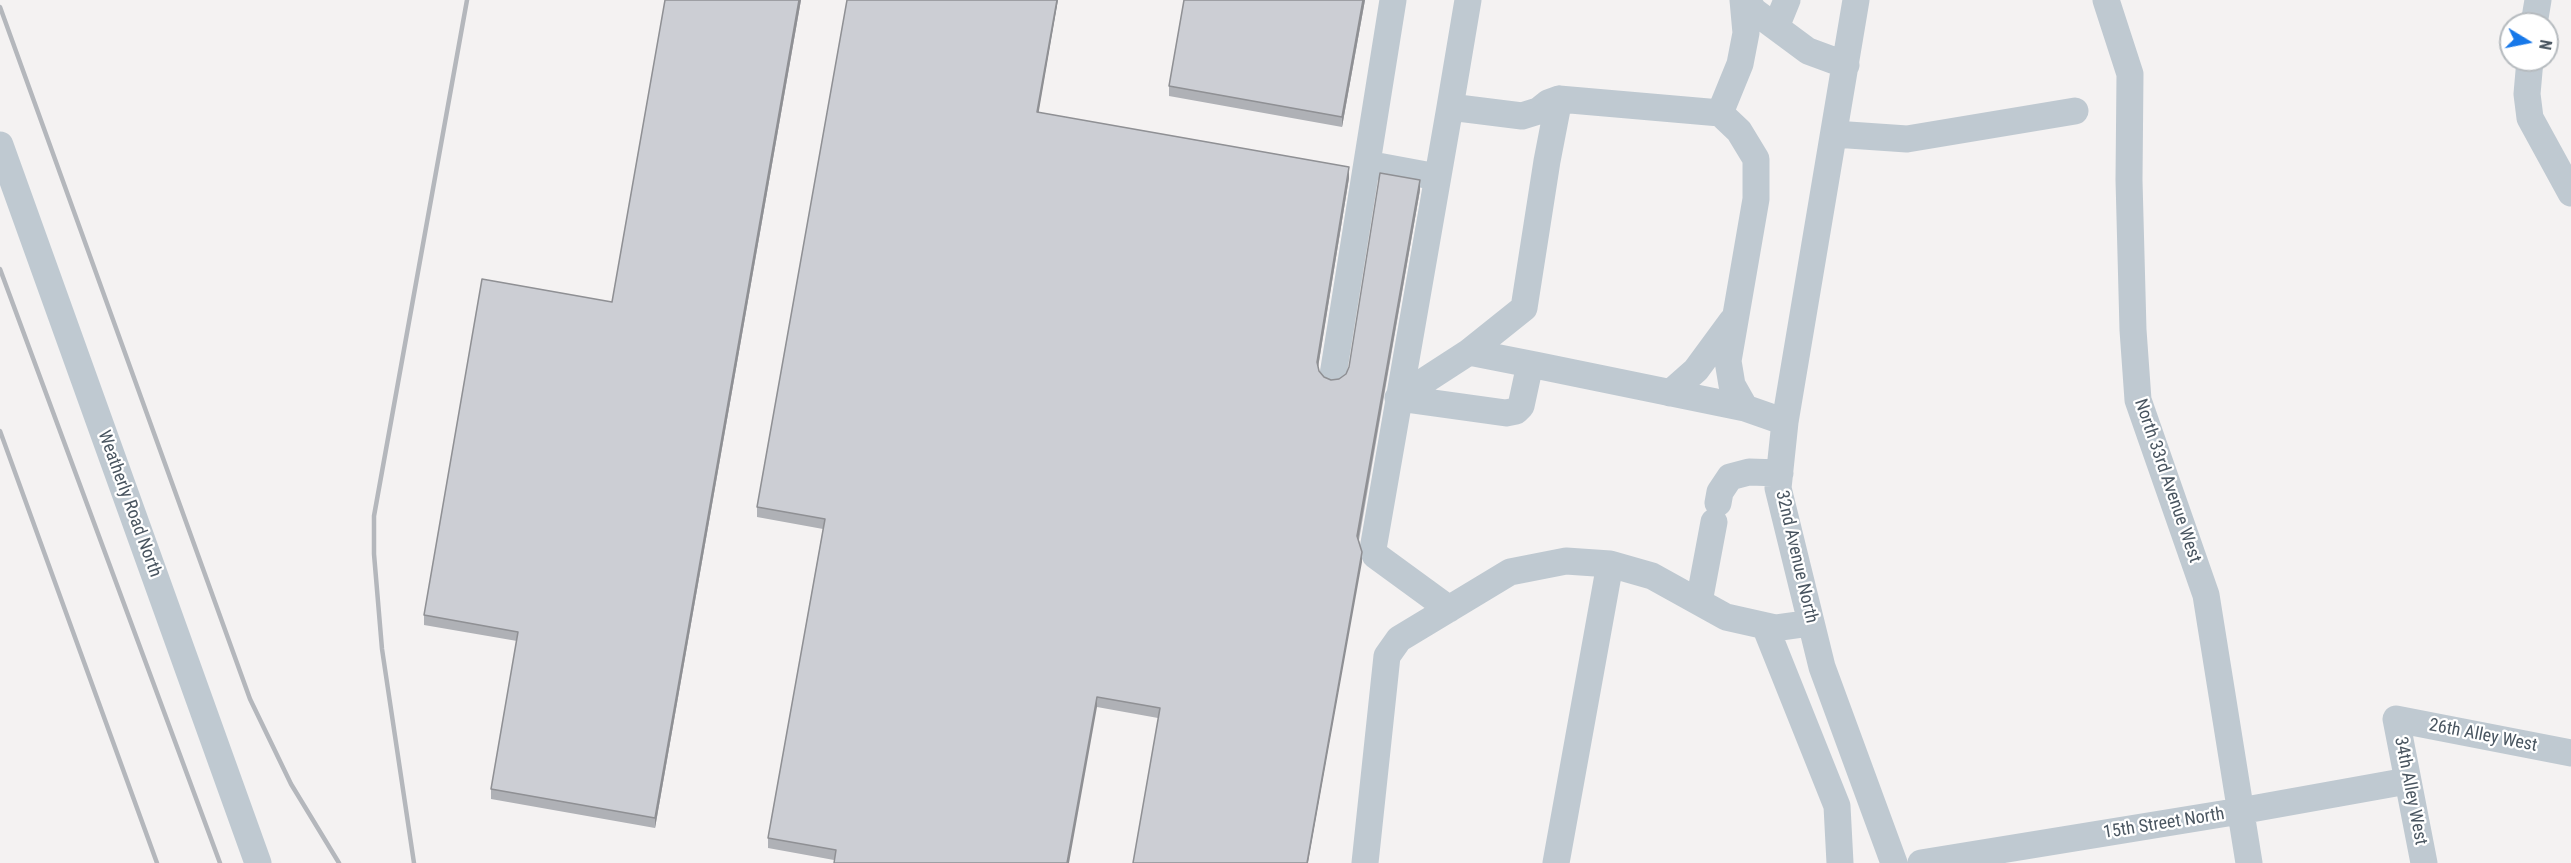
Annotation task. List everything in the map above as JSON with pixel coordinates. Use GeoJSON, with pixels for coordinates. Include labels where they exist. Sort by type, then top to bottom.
{"type":"FeatureCollection","features":[{"type":"Feature","properties":{"kind":"street"},"geometry":{"type":"LineString","coordinates":[[1333,375],[1393,0]]}},
{"type":"Feature","properties":{"kind":"street"},"geometry":{"type":"LineString","coordinates":[[1449,609],[1373,552],[1468,0]]}},
{"type":"Feature","properties":{"kind":"street"},"geometry":{"type":"LineString","coordinates":[[1745,0],[1754,11],[1808,51],[1846,65]]}},
{"type":"Feature","properties":{"kind":"street"},"geometry":{"type":"LineString","coordinates":[[1720,113],[1740,64],[1746,33],[1745,0]]}},
{"type":"Feature","properties":{"kind":"street"},"geometry":{"type":"LineString","coordinates":[[1776,27],[1787,0]]}},
{"type":"Feature","properties":{"kind":"street","name":"32nd Avenue North"},"geometry":{"type":"LineString","coordinates":[[1856,0],[1785,422],[1778,488],[1822,667],[1894,863]]}},
{"type":"Feature","properties":{"kind":"street","name":"North 33rd Avenue West"},"geometry":{"type":"LineString","coordinates":[[2106,0],[2130,74],[2129,180],[2138,400],[2206,595],[2249,863]]}},
{"type":"Feature","properties":{"kind":"street"},"geometry":{"type":"LineString","coordinates":[[2529,72],[2527,94],[2530,118],[2571,194]]}},
{"type":"Feature","properties":{"kind":"street"},"geometry":{"type":"LineString","coordinates":[[1450,107],[1522,116],[1538,111],[1548,103],[1559,99],[1720,113],[1739,131],[1756,159],[1756,199],[1728,361],[1732,386],[1745,408]]}},
{"type":"Feature","properties":{"kind":"street"},"geometry":{"type":"LineString","coordinates":[[1398,398],[1469,352],[1524,308],[1546,161],[1559,99]]}},
{"type":"Feature","properties":{"kind":"street"},"geometry":{"type":"LineString","coordinates":[[1834,135],[1907,139],[2074,111]]}},
{"type":"Feature","properties":{"kind":"street","name":"Weatherly Road North"},"geometry":{"type":"LineString","coordinates":[[0,145],[258,863]]}},
{"type":"Feature","properties":{"kind":"street"},"geometry":{"type":"LineString","coordinates":[[1367,164],[1437,177]]}},
{"type":"Feature","properties":{"kind":"street"},"geometry":{"type":"LineString","coordinates":[[1670,393],[1696,370],[1736,315]]}},
{"type":"Feature","properties":{"kind":"street"},"geometry":{"type":"LineString","coordinates":[[1469,352],[1745,408],[1785,422]]}},
{"type":"Feature","properties":{"kind":"street"},"geometry":{"type":"LineString","coordinates":[[1398,398],[1506,413],[1516,411],[1521,406],[1529,369],[1535,365]]}},
{"type":"Feature","properties":{"kind":"street"},"geometry":{"type":"LineString","coordinates":[[1699,602],[1720,492],[1730,477],[1749,472],[1780,473]]}},
{"type":"Feature","properties":{"kind":"street"},"geometry":{"type":"LineString","coordinates":[[1365,863],[1387,656],[1399,639],[1510,572],[1566,561],[1610,564],[1652,576],[1726,617],[1774,628],[1811,623]]}},
{"type":"Feature","properties":{"kind":"street"},"geometry":{"type":"LineString","coordinates":[[1556,863],[1610,564]]}},
{"type":"Feature","properties":{"kind":"street"},"geometry":{"type":"LineString","coordinates":[[1765,626],[1837,806],[1840,863]]}},
{"type":"Feature","properties":{"kind":"street","name":"26th Alley West"},"geometry":{"type":"LineString","coordinates":[[2396,719],[2571,754]]}},
{"type":"Feature","properties":{"kind":"street","name":"34th Alley West"},"geometry":{"type":"LineString","coordinates":[[2396,719],[2424,863]]}},
{"type":"Feature","properties":{"kind":"street","name":"15th Street North"},"geometry":{"type":"LineString","coordinates":[[1921,863],[2407,781]]}},
{"type":"Feature","properties":{"kind":"building"},"geometry":{"type":"Polygon","coordinates":[[[665,0],[799,0],[655,818],[491,789],[518,632],[424,615],[482,279],[612,302],[665,0]]]}},
{"type":"Feature","properties":{"kind":"building"},"geometry":{"type":"Polygon","coordinates":[[[847,0],[1057,0],[1037,112],[1349,167],[1317,362],[1319,371],[1331,380],[1339,379],[1346,374],[1349,367],[1380,173],[1420,180],[1357,536],[1362,552],[1307,863],[1133,863],[1160,708],[1097,697],[1067,863],[834,863],[836,850],[768,838],[825,519],[757,507],[847,0]]]}},
{"type":"Feature","properties":{"kind":"building"},"geometry":{"type":"Polygon","coordinates":[[[1184,0],[1363,0],[1342,117],[1169,86],[1184,0]]]}},
{"type":"Feature","properties":{"kind":"railway"},"geometry":{"type":"LineString","coordinates":[[414,863],[382,649],[374,554],[374,516],[467,0]]}},
{"type":"Feature","properties":{"kind":"railway"},"geometry":{"type":"LineString","coordinates":[[0,7],[250,699],[291,784],[339,863]]}},
{"type":"Feature","properties":{"kind":"railway"},"geometry":{"type":"LineString","coordinates":[[0,269],[220,863]]}},
{"type":"Feature","properties":{"kind":"railway"},"geometry":{"type":"LineString","coordinates":[[0,431],[157,863]]}}]}
